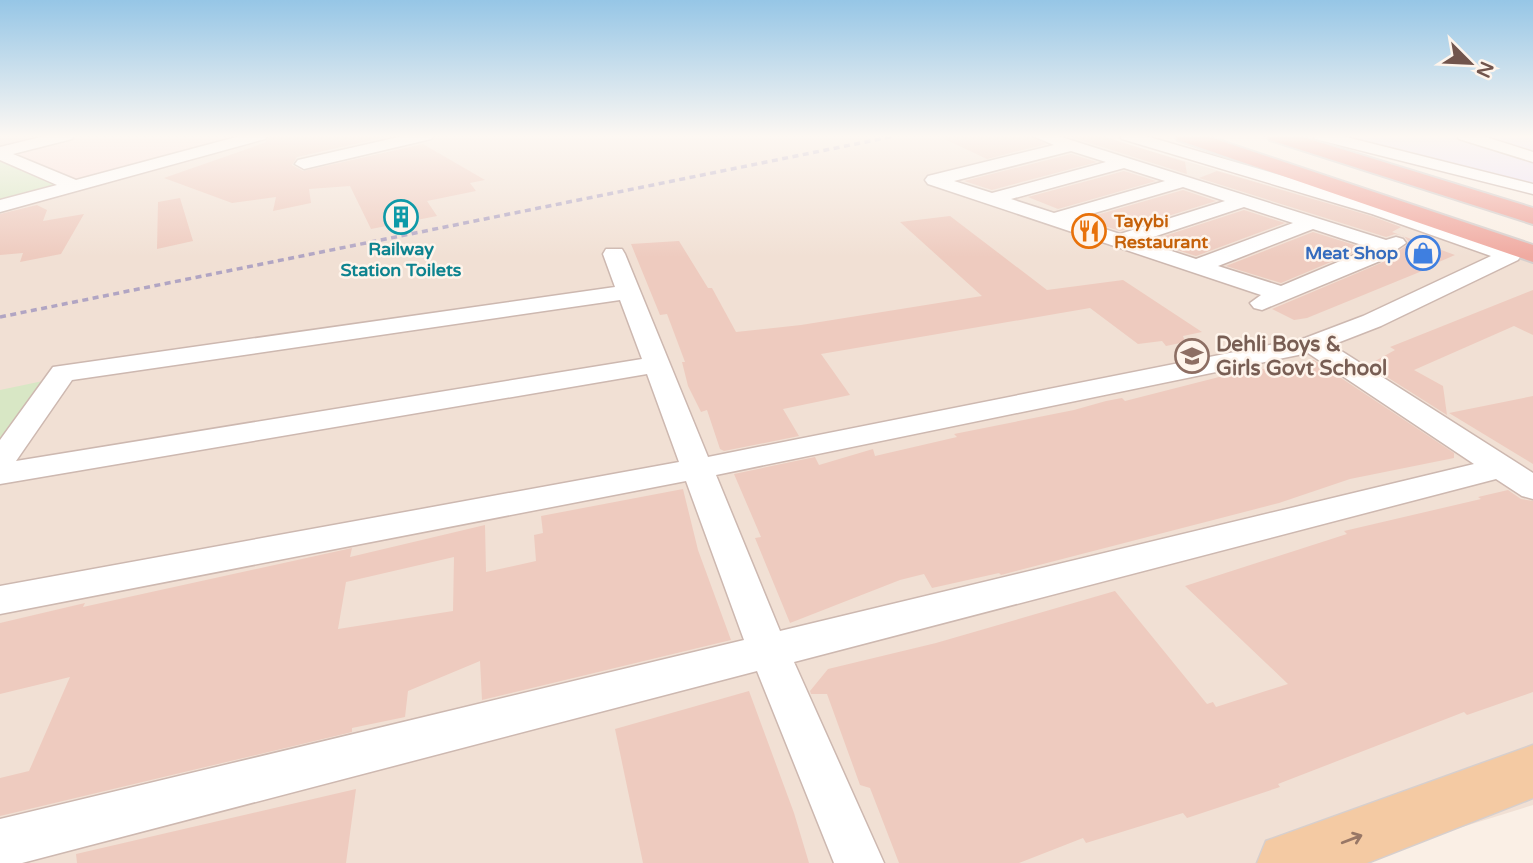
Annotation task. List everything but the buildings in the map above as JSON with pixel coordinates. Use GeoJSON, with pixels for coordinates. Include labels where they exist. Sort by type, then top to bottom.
{"type":"FeatureCollection","features":[{"type":"Feature","properties":{"kind":"highway"},"geometry":{"type":"LineString","coordinates":[[1304,176],[1533,254]]}},
{"type":"Feature","properties":{"kind":"highway"},"geometry":{"type":"LineString","coordinates":[[1341,176],[1533,240]]}},
{"type":"Feature","properties":{"kind":"highway"},"geometry":{"type":"LineString","coordinates":[[1382,176],[1533,225]]}},
{"type":"Feature","properties":{"kind":"highway"},"geometry":{"type":"LineString","coordinates":[[1406,176],[1533,216]]}},
{"type":"Feature","properties":{"kind":"main road"},"geometry":{"type":"LineString","coordinates":[[1288,863],[1533,771]]}},
{"type":"Feature","properties":{"kind":"street"},"geometry":{"type":"LineString","coordinates":[[53,176],[75,186]]}},
{"type":"Feature","properties":{"kind":"street"},"geometry":{"type":"LineString","coordinates":[[0,206],[111,176]]}},
{"type":"Feature","properties":{"kind":"street"},"geometry":{"type":"LineString","coordinates":[[949,176],[934,180],[1281,294]]}},
{"type":"Feature","properties":{"kind":"street"},"geometry":{"type":"LineString","coordinates":[[991,200],[1076,176]]}},
{"type":"Feature","properties":{"kind":"street"},"geometry":{"type":"LineString","coordinates":[[1164,176],[1388,247]]}},
{"type":"Feature","properties":{"kind":"street"},"geometry":{"type":"LineString","coordinates":[[0,600],[696,469],[1312,344],[1372,321],[1510,255],[1268,176]]}},
{"type":"Feature","properties":{"kind":"street"},"geometry":{"type":"LineString","coordinates":[[1482,176],[1533,189]]}},
{"type":"Feature","properties":{"kind":"street"},"geometry":{"type":"LineString","coordinates":[[1051,220],[1182,182]]}},
{"type":"Feature","properties":{"kind":"street"},"geometry":{"type":"LineString","coordinates":[[1118,242],[1243,201]]}},
{"type":"Feature","properties":{"kind":"street"},"geometry":{"type":"LineString","coordinates":[[1195,267],[1312,223]]}},
{"type":"Feature","properties":{"kind":"street"},"geometry":{"type":"LineString","coordinates":[[1253,306],[1388,247],[1426,226]]}},
{"type":"Feature","properties":{"kind":"street"},"geometry":{"type":"LineString","coordinates":[[614,254],[769,652],[859,863]]}},
{"type":"Feature","properties":{"kind":"street"},"geometry":{"type":"LineString","coordinates":[[0,462],[62,373],[630,292]]}},
{"type":"Feature","properties":{"kind":"street"},"geometry":{"type":"LineString","coordinates":[[1312,344],[1517,477]]}},
{"type":"Feature","properties":{"kind":"street"},"geometry":{"type":"LineString","coordinates":[[0,474],[655,365]]}},
{"type":"Feature","properties":{"kind":"street"},"geometry":{"type":"LineString","coordinates":[[0,844],[769,652],[1517,477]]}},
{"type":"Feature","properties":{"kind":"shaded area"},"geometry":{"type":"Polygon","coordinates":[[[0,176],[1238,176],[1533,261],[1533,805],[1346,863],[0,863],[0,176]]]}},
{"type":"Feature","properties":{"kind":"shaded area"},"geometry":{"type":"Polygon","coordinates":[[[56,176],[109,176],[76,185],[56,176]]]}},
{"type":"Feature","properties":{"kind":"shaded area"},"geometry":{"type":"Polygon","coordinates":[[[1482,176],[1533,176],[1533,189],[1482,176]]]}},
{"type":"Feature","properties":{"kind":"green space"},"geometry":{"type":"Polygon","coordinates":[[[0,176],[55,176],[76,185],[0,206],[0,176]]]}},
{"type":"Feature","properties":{"kind":"green space"},"geometry":{"type":"Polygon","coordinates":[[[43,381],[0,441],[0,390],[43,381]]]}},
{"type":"Feature","properties":{"kind":"railway"},"geometry":{"type":"LineString","coordinates":[[0,317],[696,176]]}},
{"type":"Feature","properties":{"kind":"place","name":"Railway Station Toilets"},"geometry":{"type":"Point","coordinates":[401,217]}},
{"type":"Feature","properties":{"kind":"place","name":"Tayybi Restaurant"},"geometry":{"type":"Point","coordinates":[1089,231]}},
{"type":"Feature","properties":{"kind":"place","name":"Meat Shop"},"geometry":{"type":"Point","coordinates":[1423,253]}},
{"type":"Feature","properties":{"kind":"place","name":"Dehli Boys & Girls Govt School"},"geometry":{"type":"Point","coordinates":[1192,356]}}]}
